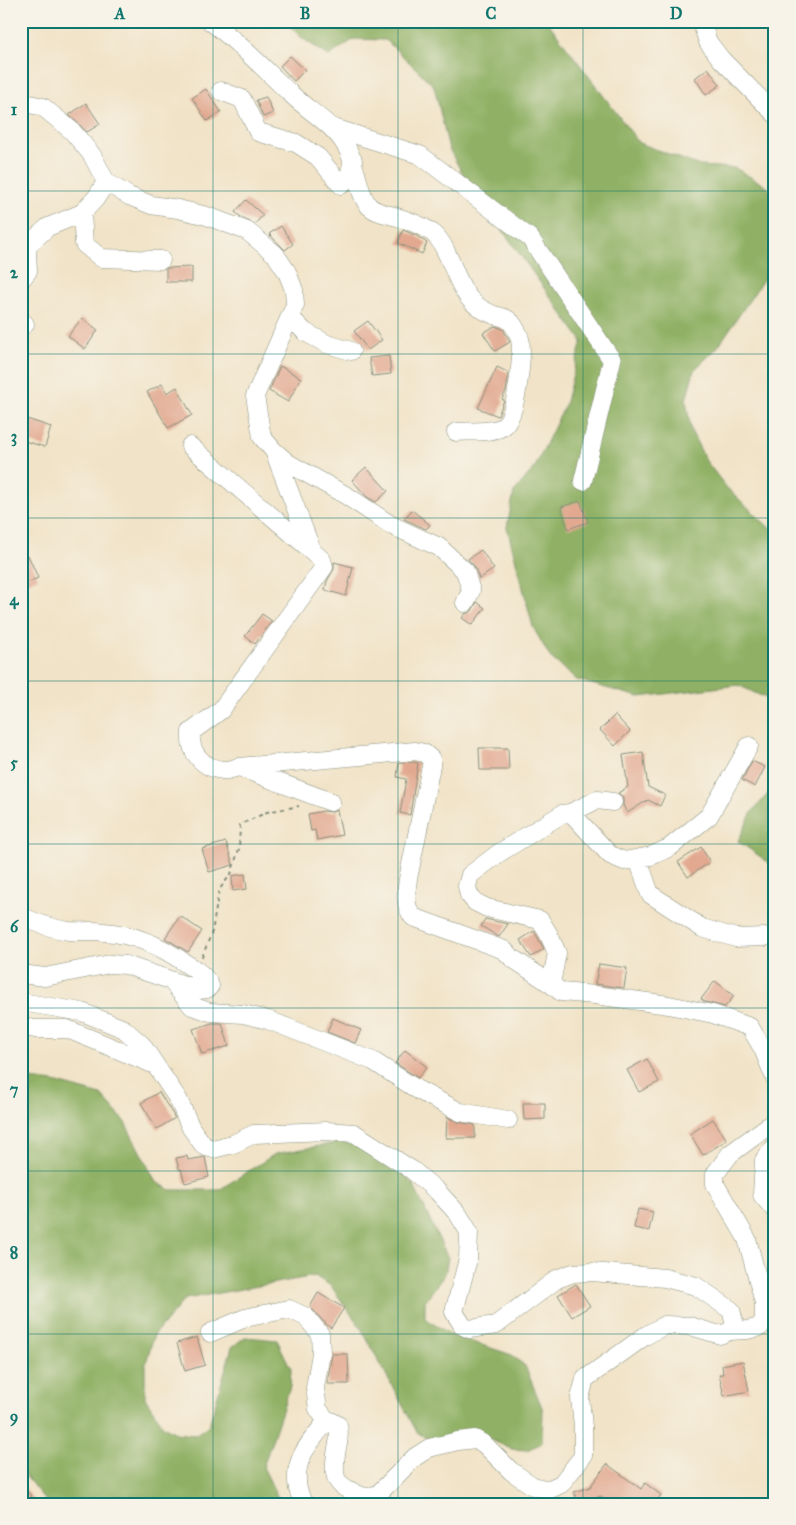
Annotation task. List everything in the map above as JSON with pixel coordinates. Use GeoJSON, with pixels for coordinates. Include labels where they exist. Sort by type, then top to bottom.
{"type":"FeatureCollection","features":[{"type":"Feature","properties":{"kind":"street"},"geometry":{"type":"LineString","coordinates":[[210,21],[224,31],[293,96],[331,127],[346,146],[353,160],[365,200],[369,206],[376,211],[418,225],[435,236],[448,256],[458,281],[469,298],[479,308],[511,322],[520,336],[520,375],[511,413],[505,425],[496,431],[456,432]]}},
{"type":"Feature","properties":{"kind":"street"},"geometry":{"type":"LineString","coordinates":[[701,21],[708,42],[775,114]]}},
{"type":"Feature","properties":{"kind":"street"},"geometry":{"type":"LineString","coordinates":[[221,91],[242,99],[258,132],[296,143],[318,157],[340,184],[348,180],[353,160]]}},
{"type":"Feature","properties":{"kind":"street"},"geometry":{"type":"LineString","coordinates":[[21,102],[42,107],[72,131],[92,155],[106,182],[150,205],[188,211],[247,231],[275,254],[288,272],[294,290],[295,305],[255,396],[262,437],[288,463],[347,496],[391,525],[439,547],[465,571],[471,591],[465,603]]}},
{"type":"Feature","properties":{"kind":"street"},"geometry":{"type":"LineString","coordinates":[[331,127],[420,155],[530,238],[612,360],[583,481]]}},
{"type":"Feature","properties":{"kind":"street"},"geometry":{"type":"LineString","coordinates":[[21,280],[28,271],[27,252],[29,244],[48,227],[82,212],[96,198],[106,182]]}},
{"type":"Feature","properties":{"kind":"street"},"geometry":{"type":"LineString","coordinates":[[82,212],[84,244],[101,258],[161,260]]}},
{"type":"Feature","properties":{"kind":"street"},"geometry":{"type":"LineString","coordinates":[[290,317],[305,332],[327,344],[351,351]]}},
{"type":"Feature","properties":{"kind":"street"},"geometry":{"type":"LineString","coordinates":[[190,446],[322,560],[324,567],[221,710],[191,732],[190,742],[199,760],[212,768],[225,771],[239,767],[416,751],[424,753],[430,759],[431,766],[408,879],[406,898],[406,909],[413,917],[504,950],[512,958],[561,992],[595,995],[713,1014],[750,1027],[764,1038],[775,1054]]}},
{"type":"Feature","properties":{"kind":"street"},"geometry":{"type":"LineString","coordinates":[[274,451],[312,551]]}},
{"type":"Feature","properties":{"kind":"street"},"geometry":{"type":"LineString","coordinates":[[570,813],[610,855],[624,861],[651,856],[670,848],[709,816],[749,746]]}},
{"type":"Feature","properties":{"kind":"street"},"geometry":{"type":"LineString","coordinates":[[239,767],[331,802]]}},
{"type":"Feature","properties":{"kind":"street"},"geometry":{"type":"LineString","coordinates":[[551,984],[557,953],[540,920],[487,908],[476,902],[469,895],[467,886],[470,875],[499,853],[562,814],[570,813],[598,800],[613,802]]}},
{"type":"Feature","properties":{"kind":"street"},"geometry":{"type":"LineString","coordinates":[[638,858],[650,894],[702,928],[736,938],[765,937]]}},
{"type":"Feature","properties":{"kind":"street"},"geometry":{"type":"LineString","coordinates":[[21,916],[36,923],[69,931],[103,932],[131,936],[169,951],[196,970],[208,981],[210,986],[207,990],[199,990],[172,982],[136,967],[118,964],[45,976],[26,976],[21,974]]}},
{"type":"Feature","properties":{"kind":"street"},"geometry":{"type":"LineString","coordinates":[[172,982],[192,1006],[210,1012],[242,1014],[268,1020],[373,1061],[418,1090],[460,1112],[508,1120]]}},
{"type":"Feature","properties":{"kind":"street"},"geometry":{"type":"LineString","coordinates":[[21,1002],[82,1012],[124,1029],[142,1046],[178,1099],[190,1128],[204,1146],[214,1150],[254,1134],[327,1131],[354,1133],[412,1170],[437,1191],[458,1214],[469,1232],[468,1259],[454,1312],[463,1326],[469,1329],[496,1325],[557,1279],[573,1273],[592,1272],[665,1278],[696,1286],[731,1310],[735,1325],[730,1331]]}},
{"type":"Feature","properties":{"kind":"street"},"geometry":{"type":"LineString","coordinates":[[21,1026],[35,1029],[67,1029],[155,1066]]}},
{"type":"Feature","properties":{"kind":"street"},"geometry":{"type":"LineString","coordinates":[[750,1027],[763,1049],[775,1078]]}},
{"type":"Feature","properties":{"kind":"street"},"geometry":{"type":"LineString","coordinates":[[304,1504],[297,1484],[297,1468],[303,1451],[327,1422],[331,1421],[338,1425],[340,1434],[333,1469],[339,1484],[366,1498],[378,1494],[415,1457],[429,1448],[475,1439],[484,1444],[525,1482],[548,1490],[561,1484],[583,1456],[583,1426],[580,1398],[585,1379],[644,1336],[665,1325],[690,1326],[720,1335],[730,1331],[760,1327],[764,1319],[764,1303],[747,1240],[716,1184],[715,1174],[730,1154],[775,1121]]}},
{"type":"Feature","properties":{"kind":"street"},"geometry":{"type":"LineString","coordinates":[[775,1147],[764,1160],[762,1195],[775,1210]]}},
{"type":"Feature","properties":{"kind":"street"},"geometry":{"type":"LineString","coordinates":[[210,1333],[244,1318],[289,1309],[306,1318],[320,1334],[321,1353],[315,1388],[318,1408],[327,1422]]}},
{"type":"Feature","properties":{"kind":"path"},"geometry":{"type":"LineString","coordinates":[[196,970],[212,932],[219,890],[231,874],[239,849],[240,825],[267,812],[307,805]]}},
{"type":"Feature","properties":{"kind":"green space"},"geometry":{"type":"Polygon","coordinates":[[[284,21],[547,21],[639,143],[700,166],[735,168],[766,186],[775,197],[775,249],[769,271],[717,348],[694,370],[686,400],[691,431],[706,461],[726,487],[775,533],[775,709],[768,699],[738,685],[639,697],[577,680],[550,657],[533,627],[507,527],[514,492],[535,467],[565,405],[582,341],[465,178],[449,149],[434,86],[386,40],[354,39],[329,56],[302,38],[284,21]]]}},
{"type":"Feature","properties":{"kind":"green space"},"geometry":{"type":"Polygon","coordinates":[[[775,786],[775,867],[738,841],[752,812],[775,786]]]}},
{"type":"Feature","properties":{"kind":"green space"},"geometry":{"type":"Polygon","coordinates":[[[21,1078],[54,1082],[101,1095],[124,1121],[156,1182],[171,1190],[219,1190],[275,1154],[341,1142],[379,1150],[413,1184],[448,1258],[445,1274],[425,1301],[425,1318],[451,1335],[512,1355],[525,1366],[543,1410],[542,1443],[527,1450],[511,1449],[481,1435],[432,1442],[417,1432],[361,1328],[331,1286],[315,1276],[185,1299],[154,1335],[145,1366],[145,1398],[163,1426],[176,1433],[195,1435],[209,1425],[232,1347],[245,1337],[277,1340],[291,1369],[290,1387],[263,1467],[281,1504],[48,1504],[21,1470],[21,1078]]]}},
{"type":"Feature","properties":{"kind":"building"},"geometry":{"type":"Polygon","coordinates":[[[290,56],[305,70],[294,81],[280,66],[290,56]]]}},
{"type":"Feature","properties":{"kind":"building"},"geometry":{"type":"Polygon","coordinates":[[[708,68],[720,85],[706,95],[695,78],[708,68]]]}},
{"type":"Feature","properties":{"kind":"building"},"geometry":{"type":"Polygon","coordinates":[[[206,89],[221,112],[207,121],[192,98],[206,89]]]}},
{"type":"Feature","properties":{"kind":"building"},"geometry":{"type":"Polygon","coordinates":[[[266,97],[273,113],[263,117],[256,100],[266,97]]]}},
{"type":"Feature","properties":{"kind":"building"},"geometry":{"type":"Polygon","coordinates":[[[86,103],[100,124],[87,132],[69,115],[86,103]]]}},
{"type":"Feature","properties":{"kind":"building"},"geometry":{"type":"Polygon","coordinates":[[[246,200],[263,215],[255,224],[235,212],[246,200]]]}},
{"type":"Feature","properties":{"kind":"building"},"geometry":{"type":"Polygon","coordinates":[[[281,226],[293,244],[285,250],[269,234],[281,226]]]}},
{"type":"Feature","properties":{"kind":"building"},"geometry":{"type":"Polygon","coordinates":[[[403,230],[427,243],[422,254],[398,243],[403,230]]]}},
{"type":"Feature","properties":{"kind":"building"},"geometry":{"type":"Polygon","coordinates":[[[192,267],[192,282],[166,282],[166,269],[192,267]]]}},
{"type":"Feature","properties":{"kind":"building"},"geometry":{"type":"Polygon","coordinates":[[[82,318],[98,330],[85,349],[68,336],[82,318]]]}},
{"type":"Feature","properties":{"kind":"building"},"geometry":{"type":"Polygon","coordinates":[[[368,321],[382,340],[368,350],[354,331],[368,321]]]}},
{"type":"Feature","properties":{"kind":"building"},"geometry":{"type":"Polygon","coordinates":[[[495,326],[503,329],[510,342],[495,351],[483,333],[495,326]]]}},
{"type":"Feature","properties":{"kind":"building"},"geometry":{"type":"Polygon","coordinates":[[[389,356],[391,374],[372,376],[369,358],[389,356]]]}},
{"type":"Feature","properties":{"kind":"building"},"geometry":{"type":"Polygon","coordinates":[[[280,366],[301,378],[288,402],[269,391],[280,366]]]}},
{"type":"Feature","properties":{"kind":"building"},"geometry":{"type":"Polygon","coordinates":[[[497,367],[509,373],[506,391],[502,399],[504,400],[498,416],[478,408],[497,367]]]}},
{"type":"Feature","properties":{"kind":"building"},"geometry":{"type":"Polygon","coordinates":[[[162,384],[167,393],[177,387],[192,415],[168,428],[147,392],[162,384]]]}},
{"type":"Feature","properties":{"kind":"building"},"geometry":{"type":"Polygon","coordinates":[[[21,417],[51,427],[45,447],[21,440],[21,417]]]}},
{"type":"Feature","properties":{"kind":"building"},"geometry":{"type":"Polygon","coordinates":[[[366,467],[388,491],[376,502],[367,497],[352,480],[366,467]]]}},
{"type":"Feature","properties":{"kind":"building"},"geometry":{"type":"Polygon","coordinates":[[[580,501],[588,522],[568,529],[561,507],[580,501]]]}},
{"type":"Feature","properties":{"kind":"building"},"geometry":{"type":"Polygon","coordinates":[[[412,510],[430,525],[426,529],[404,519],[412,510]]]}},
{"type":"Feature","properties":{"kind":"building"},"geometry":{"type":"Polygon","coordinates":[[[481,550],[494,569],[479,579],[475,567],[468,559],[481,550]]]}},
{"type":"Feature","properties":{"kind":"building"},"geometry":{"type":"Polygon","coordinates":[[[28,555],[38,578],[21,585],[21,559],[28,555]]]}},
{"type":"Feature","properties":{"kind":"building"},"geometry":{"type":"Polygon","coordinates":[[[334,562],[353,567],[346,596],[325,590],[327,581],[334,569],[334,562]]]}},
{"type":"Feature","properties":{"kind":"building"},"geometry":{"type":"Polygon","coordinates":[[[477,602],[485,608],[472,625],[462,618],[465,614],[471,612],[477,602]]]}},
{"type":"Feature","properties":{"kind":"building"},"geometry":{"type":"Polygon","coordinates":[[[262,614],[272,621],[255,644],[245,636],[262,614]]]}},
{"type":"Feature","properties":{"kind":"building"},"geometry":{"type":"Polygon","coordinates":[[[615,715],[630,731],[615,746],[600,730],[615,715]]]}},
{"type":"Feature","properties":{"kind":"building"},"geometry":{"type":"Polygon","coordinates":[[[479,748],[508,748],[509,770],[480,770],[479,748]]]}},
{"type":"Feature","properties":{"kind":"building"},"geometry":{"type":"Polygon","coordinates":[[[643,752],[648,787],[665,795],[660,806],[648,800],[627,813],[623,805],[623,797],[618,793],[628,787],[623,755],[643,752]]]}},
{"type":"Feature","properties":{"kind":"building"},"geometry":{"type":"Polygon","coordinates":[[[752,761],[765,767],[755,787],[742,780],[752,761]]]}},
{"type":"Feature","properties":{"kind":"building"},"geometry":{"type":"Polygon","coordinates":[[[399,763],[418,763],[410,815],[400,813],[406,779],[397,777],[399,763]]]}},
{"type":"Feature","properties":{"kind":"building"},"geometry":{"type":"Polygon","coordinates":[[[337,810],[342,835],[317,840],[315,830],[311,831],[308,814],[337,810]]]}},
{"type":"Feature","properties":{"kind":"building"},"geometry":{"type":"Polygon","coordinates":[[[226,842],[233,865],[209,872],[202,849],[226,842]]]}},
{"type":"Feature","properties":{"kind":"building"},"geometry":{"type":"Polygon","coordinates":[[[701,847],[710,862],[688,877],[678,862],[701,847]]]}},
{"type":"Feature","properties":{"kind":"building"},"geometry":{"type":"Polygon","coordinates":[[[245,874],[247,889],[233,891],[232,876],[245,874]]]}},
{"type":"Feature","properties":{"kind":"building"},"geometry":{"type":"Polygon","coordinates":[[[180,916],[202,931],[188,952],[165,938],[180,916]]]}},
{"type":"Feature","properties":{"kind":"building"},"geometry":{"type":"Polygon","coordinates":[[[485,919],[508,924],[499,937],[481,926],[485,919]]]}},
{"type":"Feature","properties":{"kind":"building"},"geometry":{"type":"Polygon","coordinates":[[[534,931],[544,949],[531,957],[520,940],[534,931]]]}},
{"type":"Feature","properties":{"kind":"building"},"geometry":{"type":"Polygon","coordinates":[[[599,964],[627,968],[624,988],[595,984],[599,964]]]}},
{"type":"Feature","properties":{"kind":"building"},"geometry":{"type":"Polygon","coordinates":[[[715,981],[734,996],[725,1007],[705,1002],[701,999],[715,981]]]}},
{"type":"Feature","properties":{"kind":"building"},"geometry":{"type":"Polygon","coordinates":[[[333,1018],[361,1030],[355,1043],[327,1032],[333,1018]]]}},
{"type":"Feature","properties":{"kind":"building"},"geometry":{"type":"Polygon","coordinates":[[[212,1023],[222,1023],[229,1046],[202,1054],[193,1029],[212,1023]]]}},
{"type":"Feature","properties":{"kind":"building"},"geometry":{"type":"Polygon","coordinates":[[[405,1050],[427,1067],[418,1078],[395,1063],[405,1050]]]}},
{"type":"Feature","properties":{"kind":"building"},"geometry":{"type":"Polygon","coordinates":[[[647,1059],[659,1082],[639,1092],[627,1070],[647,1059]]]}},
{"type":"Feature","properties":{"kind":"building"},"geometry":{"type":"Polygon","coordinates":[[[159,1092],[175,1118],[157,1129],[141,1103],[159,1092]]]}},
{"type":"Feature","properties":{"kind":"building"},"geometry":{"type":"Polygon","coordinates":[[[523,1103],[545,1103],[545,1119],[524,1120],[523,1103]]]}},
{"type":"Feature","properties":{"kind":"building"},"geometry":{"type":"Polygon","coordinates":[[[447,1117],[458,1122],[475,1125],[475,1138],[446,1138],[447,1117]]]}},
{"type":"Feature","properties":{"kind":"building"},"geometry":{"type":"Polygon","coordinates":[[[713,1119],[727,1140],[703,1155],[690,1134],[713,1119]]]}},
{"type":"Feature","properties":{"kind":"building"},"geometry":{"type":"Polygon","coordinates":[[[187,1156],[188,1160],[205,1157],[209,1177],[185,1183],[176,1158],[187,1156]]]}},
{"type":"Feature","properties":{"kind":"building"},"geometry":{"type":"Polygon","coordinates":[[[638,1209],[653,1212],[649,1231],[634,1228],[638,1209]]]}},
{"type":"Feature","properties":{"kind":"building"},"geometry":{"type":"Polygon","coordinates":[[[576,1284],[590,1306],[572,1317],[558,1295],[576,1284]]]}},
{"type":"Feature","properties":{"kind":"building"},"geometry":{"type":"Polygon","coordinates":[[[318,1293],[344,1308],[331,1328],[310,1307],[318,1293]]]}},
{"type":"Feature","properties":{"kind":"building"},"geometry":{"type":"Polygon","coordinates":[[[197,1337],[205,1365],[185,1371],[177,1343],[197,1337]]]}},
{"type":"Feature","properties":{"kind":"building"},"geometry":{"type":"Polygon","coordinates":[[[332,1354],[348,1354],[349,1384],[327,1384],[332,1354]]]}},
{"type":"Feature","properties":{"kind":"building"},"geometry":{"type":"Polygon","coordinates":[[[743,1361],[749,1391],[724,1396],[719,1374],[723,1374],[722,1365],[743,1361]]]}},
{"type":"Feature","properties":{"kind":"building"},"geometry":{"type":"Polygon","coordinates":[[[607,1464],[641,1489],[645,1483],[661,1495],[655,1504],[612,1504],[601,1496],[578,1503],[574,1492],[590,1487],[607,1464]]]}},
{"type":"Feature","properties":{"kind":"building"},"geometry":{"type":"Polygon","coordinates":[[[21,1483],[37,1504],[21,1504],[21,1483]]]}}]}
